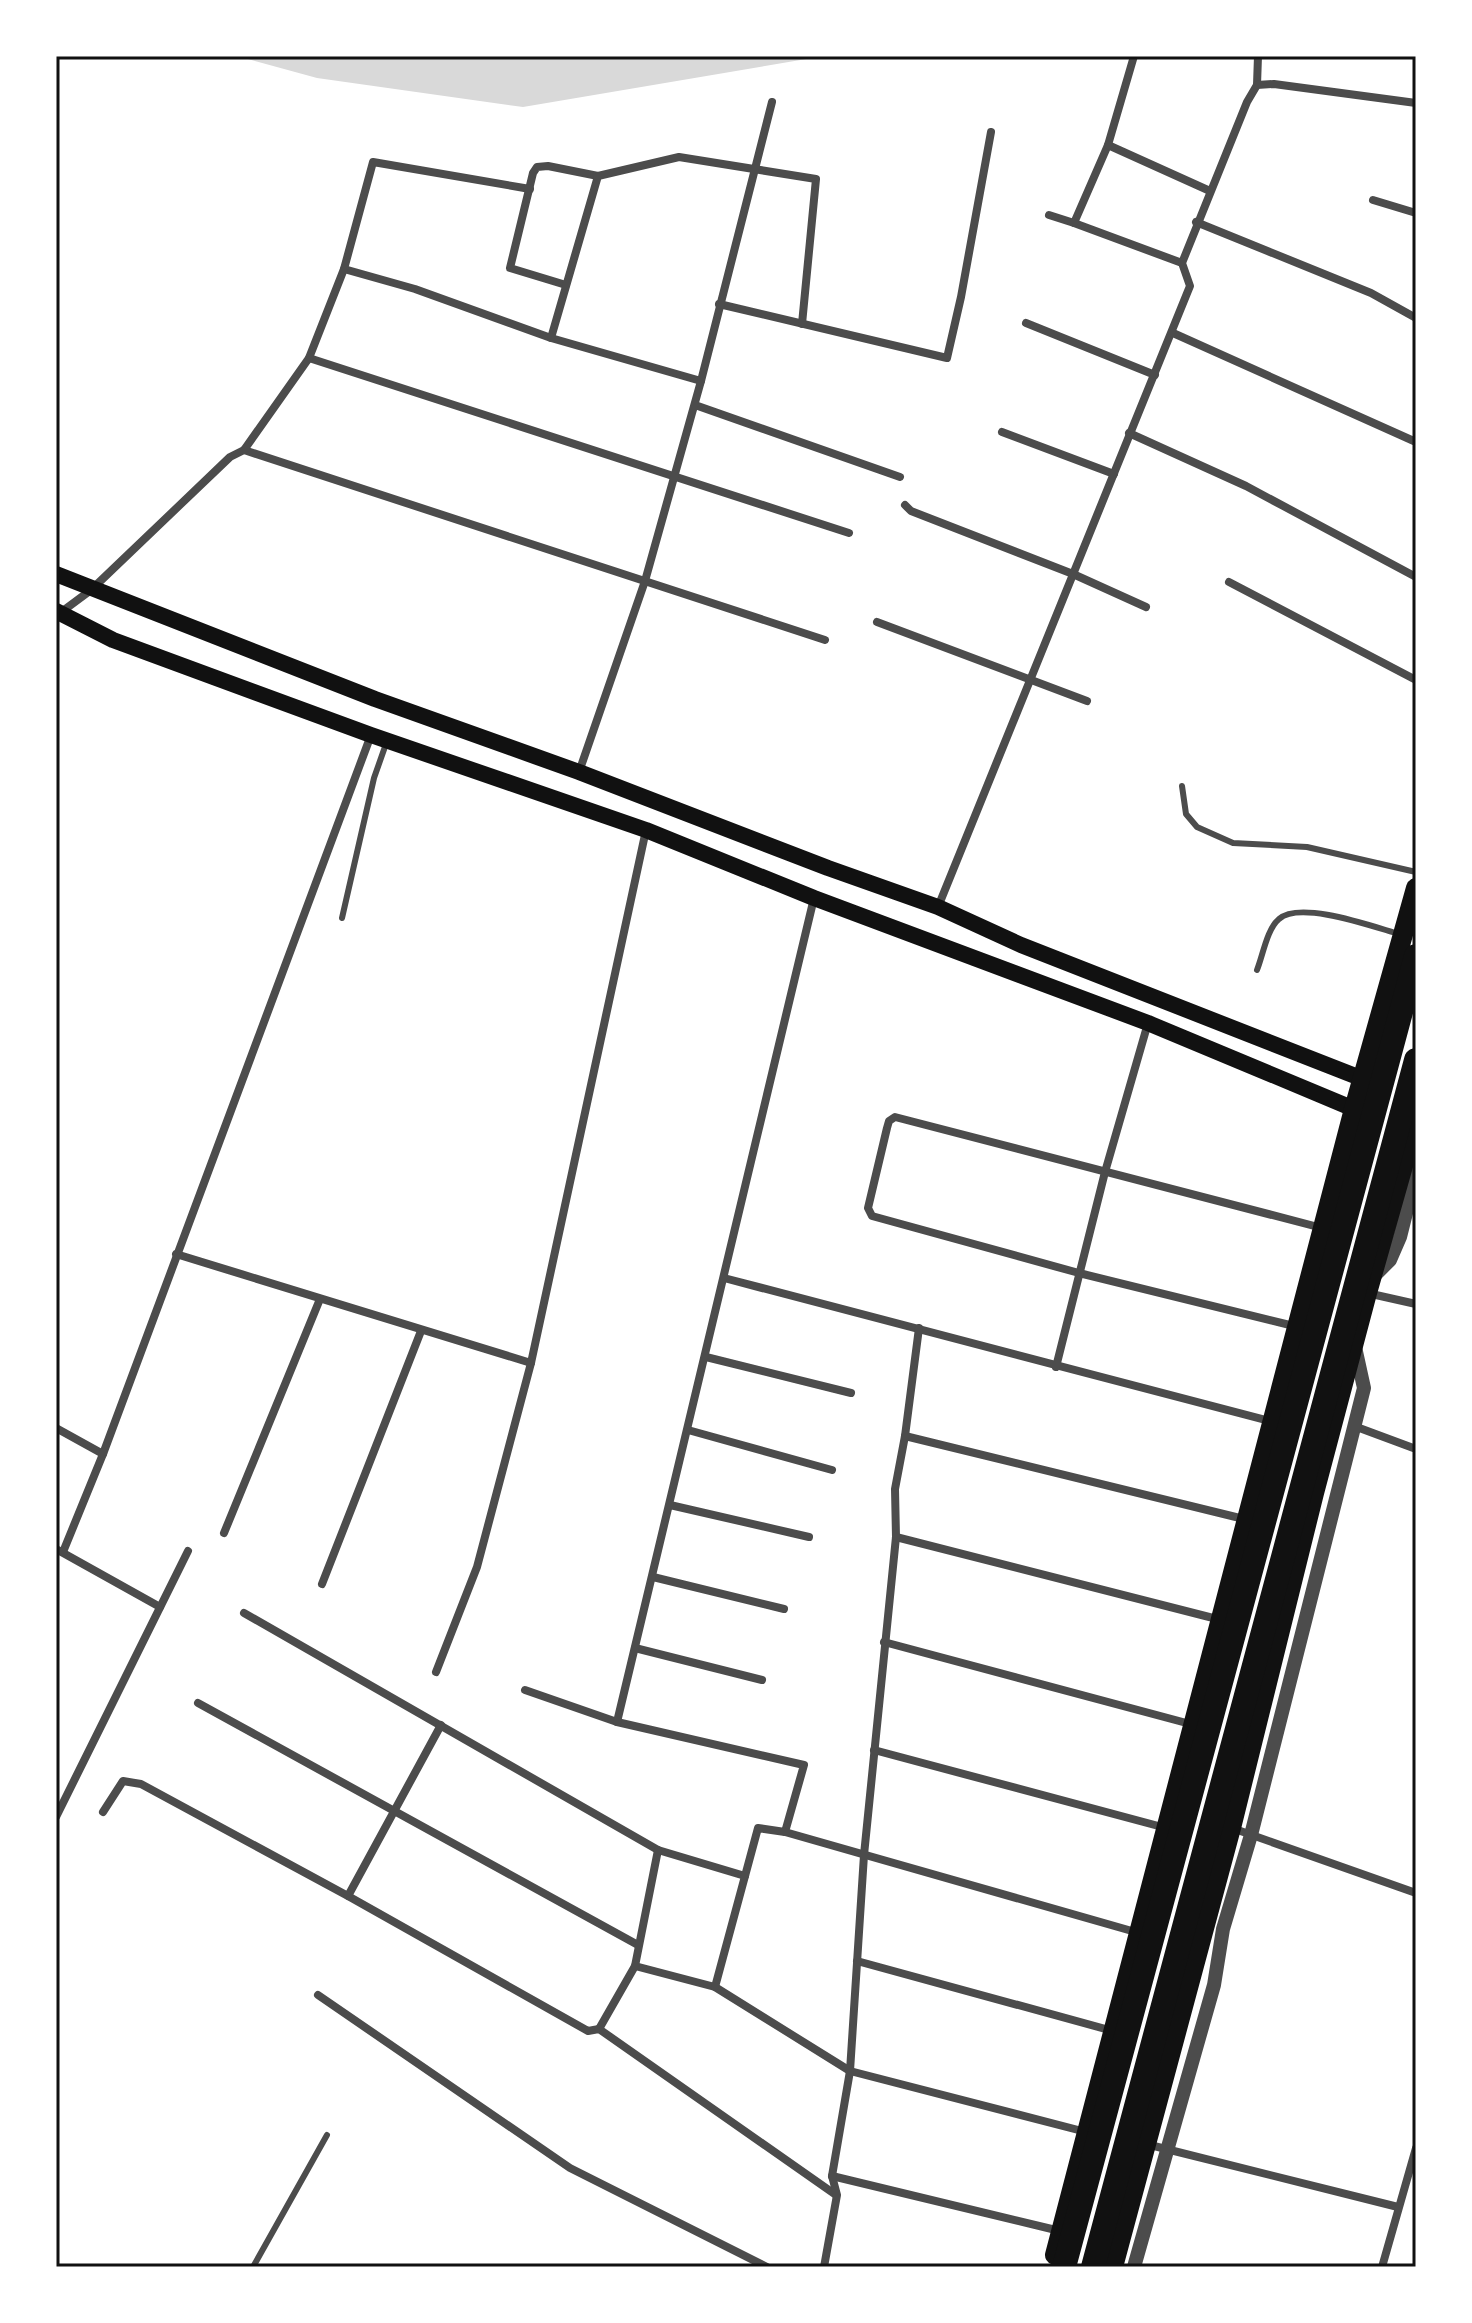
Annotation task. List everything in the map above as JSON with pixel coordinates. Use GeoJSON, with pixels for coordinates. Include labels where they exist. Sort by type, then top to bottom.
{"type":"FeatureCollection","features":[{"type":"Feature","properties":{"kind":"highway"},"geometry":{"type":"LineString","coordinates":[[1064,2267],[1416,956]]}},
{"type":"Feature","properties":{"kind":"highway"},"geometry":{"type":"LineString","coordinates":[[1093,2267],[1416,1060]]}},
{"type":"Feature","properties":{"kind":"main road"},"geometry":{"type":"LineString","coordinates":[[56,574],[360,693],[938,907],[1021,945],[1363,1079]]}},
{"type":"Feature","properties":{"kind":"main road"},"geometry":{"type":"LineString","coordinates":[[58,612],[113,640],[379,738],[646,830],[814,898],[1148,1023],[1354,1109]]}},
{"type":"Feature","properties":{"kind":"main road"},"geometry":{"type":"LineString","coordinates":[[1052,2267],[1354,1109],[1416,888]]}},
{"type":"Feature","properties":{"kind":"main road"},"geometry":{"type":"LineString","coordinates":[[1113,2267],[1133,2191],[1156,2146],[1231,1828],[1354,1343],[1416,1120]]}},
{"type":"Feature","properties":{"kind":"main road"},"geometry":{"type":"LineString","coordinates":[[1076,2177],[1133,2191]]}},
{"type":"Feature","properties":{"kind":"street"},"geometry":{"type":"LineString","coordinates":[[1074,223],[1108,145],[1134,56]]}},
{"type":"Feature","properties":{"kind":"street"},"geometry":{"type":"LineString","coordinates":[[938,907],[1129,433],[1173,333],[1190,286],[1182,263],[1196,222],[1257,85],[1258,56]]}},
{"type":"Feature","properties":{"kind":"street"},"geometry":{"type":"LineString","coordinates":[[1257,85],[1274,84],[1416,103]]}},
{"type":"Feature","properties":{"kind":"street"},"geometry":{"type":"LineString","coordinates":[[579,772],[645,581],[695,405],[772,102]]}},
{"type":"Feature","properties":{"kind":"street"},"geometry":{"type":"LineString","coordinates":[[719,304],[947,358],[991,132]]}},
{"type":"Feature","properties":{"kind":"street"},"geometry":{"type":"LineString","coordinates":[[1108,145],[1210,191]]}},
{"type":"Feature","properties":{"kind":"street"},"geometry":{"type":"LineString","coordinates":[[566,285],[510,268],[537,167],[548,166],[598,176],[679,157],[816,179],[802,324]]}},
{"type":"Feature","properties":{"kind":"street"},"geometry":{"type":"LineString","coordinates":[[58,612],[91,590],[230,457],[244,450],[309,358],[344,269],[373,162],[530,189]]}},
{"type":"Feature","properties":{"kind":"street"},"geometry":{"type":"LineString","coordinates":[[551,338],[598,176]]}},
{"type":"Feature","properties":{"kind":"street"},"geometry":{"type":"LineString","coordinates":[[1373,200],[1416,213]]}},
{"type":"Feature","properties":{"kind":"street"},"geometry":{"type":"LineString","coordinates":[[1049,215],[1182,263]]}},
{"type":"Feature","properties":{"kind":"street"},"geometry":{"type":"LineString","coordinates":[[1196,222],[1371,293],[1416,318]]}},
{"type":"Feature","properties":{"kind":"street"},"geometry":{"type":"LineString","coordinates":[[344,269],[415,289],[551,338],[701,381]]}},
{"type":"Feature","properties":{"kind":"street"},"geometry":{"type":"LineString","coordinates":[[1026,323],[1155,375]]}},
{"type":"Feature","properties":{"kind":"street"},"geometry":{"type":"LineString","coordinates":[[1173,333],[1416,442]]}},
{"type":"Feature","properties":{"kind":"street"},"geometry":{"type":"LineString","coordinates":[[309,358],[849,533]]}},
{"type":"Feature","properties":{"kind":"street"},"geometry":{"type":"LineString","coordinates":[[695,405],[900,477]]}},
{"type":"Feature","properties":{"kind":"street"},"geometry":{"type":"LineString","coordinates":[[1002,432],[1114,474]]}},
{"type":"Feature","properties":{"kind":"street"},"geometry":{"type":"LineString","coordinates":[[1129,433],[1246,486],[1416,577]]}},
{"type":"Feature","properties":{"kind":"street"},"geometry":{"type":"LineString","coordinates":[[244,450],[825,640]]}},
{"type":"Feature","properties":{"kind":"street"},"geometry":{"type":"LineString","coordinates":[[905,505],[911,511],[1073,574],[1146,607]]}},
{"type":"Feature","properties":{"kind":"street"},"geometry":{"type":"LineString","coordinates":[[1229,582],[1416,680]]}},
{"type":"Feature","properties":{"kind":"street"},"geometry":{"type":"LineString","coordinates":[[877,622],[1087,701]]}},
{"type":"Feature","properties":{"kind":"street"},"geometry":{"type":"LineString","coordinates":[[160,1607],[60,1550],[103,1454],[176,1254],[379,738]]}},
{"type":"Feature","properties":{"kind":"street"},"geometry":{"type":"LineString","coordinates":[[436,1672],[477,1567],[531,1363],[646,830]]}},
{"type":"Feature","properties":{"kind":"street"},"geometry":{"type":"LineString","coordinates":[[617,1722],[814,898]]}},
{"type":"Feature","properties":{"kind":"street"},"geometry":{"type":"LineString","coordinates":[[1056,1367],[1105,1172],[1148,1023]]}},
{"type":"Feature","properties":{"kind":"street"},"geometry":{"type":"LineString","coordinates":[[1299,1327],[1079,1273],[872,1216],[868,1208],[887,1128],[889,1121],[895,1117],[1325,1229]]}},
{"type":"Feature","properties":{"kind":"street"},"geometry":{"type":"LineString","coordinates":[[1416,1173],[1395,1249],[1369,1286],[1416,1304]]}},
{"type":"Feature","properties":{"kind":"street"},"geometry":{"type":"LineString","coordinates":[[176,1254],[531,1363]]}},
{"type":"Feature","properties":{"kind":"street"},"geometry":{"type":"LineString","coordinates":[[724,1278],[1274,1422]]}},
{"type":"Feature","properties":{"kind":"street"},"geometry":{"type":"LineString","coordinates":[[224,1533],[320,1299]]}},
{"type":"Feature","properties":{"kind":"street"},"geometry":{"type":"LineString","coordinates":[[824,2267],[837,2195],[832,2176],[850,2071],[864,1855],[896,1537],[895,1489],[919,1328]]}},
{"type":"Feature","properties":{"kind":"street"},"geometry":{"type":"LineString","coordinates":[[322,1584],[421,1331]]}},
{"type":"Feature","properties":{"kind":"street"},"geometry":{"type":"LineString","coordinates":[[1134,2267],[1156,2146],[1214,1985],[1223,1929],[1251,1835],[1364,1388],[1354,1343]]}},
{"type":"Feature","properties":{"kind":"street"},"geometry":{"type":"LineString","coordinates":[[706,1357],[851,1393]]}},
{"type":"Feature","properties":{"kind":"street"},"geometry":{"type":"LineString","coordinates":[[1354,1426],[1416,1449]]}},
{"type":"Feature","properties":{"kind":"street"},"geometry":{"type":"LineString","coordinates":[[56,1428],[103,1454]]}},
{"type":"Feature","properties":{"kind":"street"},"geometry":{"type":"LineString","coordinates":[[688,1430],[832,1470]]}},
{"type":"Feature","properties":{"kind":"street"},"geometry":{"type":"LineString","coordinates":[[905,1436],[1248,1520]]}},
{"type":"Feature","properties":{"kind":"street"},"geometry":{"type":"LineString","coordinates":[[670,1505],[809,1537]]}},
{"type":"Feature","properties":{"kind":"street"},"geometry":{"type":"LineString","coordinates":[[896,1537],[1222,1621]]}},
{"type":"Feature","properties":{"kind":"street"},"geometry":{"type":"LineString","coordinates":[[56,1817],[188,1551]]}},
{"type":"Feature","properties":{"kind":"street"},"geometry":{"type":"LineString","coordinates":[[653,1577],[784,1609]]}},
{"type":"Feature","properties":{"kind":"street"},"geometry":{"type":"LineString","coordinates":[[244,1613],[658,1850],[745,1876]]}},
{"type":"Feature","properties":{"kind":"street"},"geometry":{"type":"LineString","coordinates":[[884,1642],[1194,1725]]}},
{"type":"Feature","properties":{"kind":"street"},"geometry":{"type":"LineString","coordinates":[[635,1648],[762,1680]]}},
{"type":"Feature","properties":{"kind":"street"},"geometry":{"type":"LineString","coordinates":[[525,1690],[617,1722],[804,1765],[785,1832]]}},
{"type":"Feature","properties":{"kind":"street"},"geometry":{"type":"LineString","coordinates":[[198,1703],[638,1945]]}},
{"type":"Feature","properties":{"kind":"street"},"geometry":{"type":"LineString","coordinates":[[348,1896],[441,1725]]}},
{"type":"Feature","properties":{"kind":"street"},"geometry":{"type":"LineString","coordinates":[[874,1750],[1167,1829]]}},
{"type":"Feature","properties":{"kind":"street"},"geometry":{"type":"LineString","coordinates":[[103,1812],[123,1781],[141,1784],[588,2031],[599,2029],[837,2195]]}},
{"type":"Feature","properties":{"kind":"street"},"geometry":{"type":"LineString","coordinates":[[715,1987],[758,1828],[785,1832],[1140,1933]]}},
{"type":"Feature","properties":{"kind":"street"},"geometry":{"type":"LineString","coordinates":[[1231,1828],[1416,1893]]}},
{"type":"Feature","properties":{"kind":"street"},"geometry":{"type":"LineString","coordinates":[[599,2029],[635,1966],[658,1850]]}},
{"type":"Feature","properties":{"kind":"street"},"geometry":{"type":"LineString","coordinates":[[857,1961],[1114,2031]]}},
{"type":"Feature","properties":{"kind":"street"},"geometry":{"type":"LineString","coordinates":[[635,1966],[715,1987],[850,2071],[1087,2133]]}},
{"type":"Feature","properties":{"kind":"street"},"geometry":{"type":"LineString","coordinates":[[318,1995],[570,2168],[767,2267]]}},
{"type":"Feature","properties":{"kind":"street"},"geometry":{"type":"LineString","coordinates":[[1156,2146],[1398,2207]]}},
{"type":"Feature","properties":{"kind":"street"},"geometry":{"type":"LineString","coordinates":[[1382,2267],[1416,2148]]}},
{"type":"Feature","properties":{"kind":"street"},"geometry":{"type":"LineString","coordinates":[[832,2176],[1061,2231]]}},
{"type":"Feature","properties":{"kind":"lane"},"geometry":{"type":"LineString","coordinates":[[342,918],[374,778],[379,738]]}},
{"type":"Feature","properties":{"kind":"lane"},"geometry":{"type":"LineString","coordinates":[[1182,786],[1186,814],[1197,827],[1233,843],[1307,847],[1416,872]]}},
{"type":"Feature","properties":{"kind":"lane"},"geometry":{"type":"LineString","coordinates":[[1257,970],[1273,927],[1278,919],[1287,914],[1306,912],[1405,926]]}},
{"type":"Feature","properties":{"kind":"lane"},"geometry":{"type":"LineString","coordinates":[[253,2267],[327,2135]]}},
{"type":"Feature","properties":{"kind":"shaded area"},"geometry":{"type":"Polygon","coordinates":[[[237,56],[824,56],[523,107],[317,78],[237,56]]]}}]}
